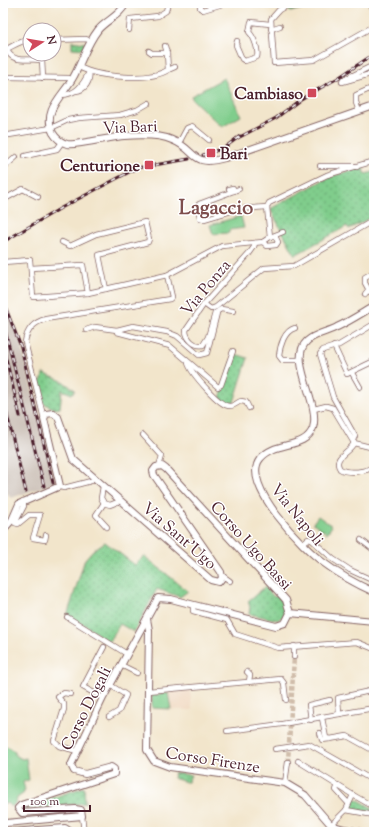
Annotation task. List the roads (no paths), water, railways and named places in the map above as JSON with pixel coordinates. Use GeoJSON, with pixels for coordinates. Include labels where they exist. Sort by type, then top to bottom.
{"type":"FeatureCollection","features":[{"type":"Feature","properties":{"kind":"street"},"geometry":{"type":"LineString","coordinates":[[25,156],[57,149],[62,142],[56,137],[51,126],[52,108],[72,80],[99,28],[121,11],[126,3]]}},
{"type":"Feature","properties":{"kind":"street"},"geometry":{"type":"LineString","coordinates":[[164,9],[165,3]]}},
{"type":"Feature","properties":{"kind":"street"},"geometry":{"type":"LineString","coordinates":[[129,30],[130,19],[158,16],[166,11],[168,3]]}},
{"type":"Feature","properties":{"kind":"street"},"geometry":{"type":"LineString","coordinates":[[200,3],[200,8],[204,10],[226,3]]}},
{"type":"Feature","properties":{"kind":"street"},"geometry":{"type":"LineString","coordinates":[[291,3],[279,10],[270,25],[274,48],[274,63],[314,60],[374,26]]}},
{"type":"Feature","properties":{"kind":"street"},"geometry":{"type":"LineString","coordinates":[[370,5],[374,11]]}},
{"type":"Feature","properties":{"kind":"street"},"geometry":{"type":"LineString","coordinates":[[237,41],[236,46],[241,59],[246,60],[257,58],[254,39],[249,32],[251,22],[280,26]]}},
{"type":"Feature","properties":{"kind":"street"},"geometry":{"type":"LineString","coordinates":[[62,40],[86,39],[91,41]]}},
{"type":"Feature","properties":{"kind":"street"},"geometry":{"type":"LineString","coordinates":[[22,42],[12,44],[5,50],[14,59],[42,60],[43,78]]}},
{"type":"Feature","properties":{"kind":"street"},"geometry":{"type":"LineString","coordinates":[[165,46],[168,70]]}},
{"type":"Feature","properties":{"kind":"street"},"geometry":{"type":"LineString","coordinates":[[149,51],[152,54],[167,53]]}},
{"type":"Feature","properties":{"kind":"street"},"geometry":{"type":"LineString","coordinates":[[374,65],[343,80],[342,82],[374,73]]}},
{"type":"Feature","properties":{"kind":"street"},"geometry":{"type":"LineString","coordinates":[[79,67],[89,72],[126,77],[160,74],[175,67]]}},
{"type":"Feature","properties":{"kind":"street"},"geometry":{"type":"LineString","coordinates":[[61,95],[70,95],[76,91],[89,72]]}},
{"type":"Feature","properties":{"kind":"street"},"geometry":{"type":"LineString","coordinates":[[7,77],[68,78],[72,80]]}},
{"type":"Feature","properties":{"kind":"street"},"geometry":{"type":"LineString","coordinates":[[359,111],[356,103],[356,95],[358,92],[374,87]]}},
{"type":"Feature","properties":{"kind":"street"},"geometry":{"type":"LineString","coordinates":[[3,136],[51,126],[68,120],[129,112],[149,103]]}},
{"type":"Feature","properties":{"kind":"street","name":"Via Bari"},"geometry":{"type":"LineString","coordinates":[[62,142],[71,144],[103,138],[128,136],[162,137],[179,143],[199,160],[212,161],[374,106]]}},
{"type":"Feature","properties":{"kind":"street"},"geometry":{"type":"LineString","coordinates":[[179,143],[187,128],[192,126],[209,140]]}},
{"type":"Feature","properties":{"kind":"street"},"geometry":{"type":"LineString","coordinates":[[3,165],[8,164],[16,157]]}},
{"type":"Feature","properties":{"kind":"street"},"geometry":{"type":"LineString","coordinates":[[270,237],[267,207],[271,202],[326,175],[374,161]]}},
{"type":"Feature","properties":{"kind":"street"},"geometry":{"type":"LineString","coordinates":[[320,166],[357,167]]}},
{"type":"Feature","properties":{"kind":"street"},"geometry":{"type":"LineString","coordinates":[[229,189],[233,188],[234,191]]}},
{"type":"Feature","properties":{"kind":"street"},"geometry":{"type":"LineString","coordinates":[[3,200],[23,189],[38,197]]}},
{"type":"Feature","properties":{"kind":"street"},"geometry":{"type":"LineString","coordinates":[[239,189],[199,204],[198,208],[200,218],[204,219],[238,209],[267,207]]}},
{"type":"Feature","properties":{"kind":"street"},"geometry":{"type":"LineString","coordinates":[[204,304],[209,308],[214,308],[264,268],[294,266],[374,220]]}},
{"type":"Feature","properties":{"kind":"street"},"geometry":{"type":"LineString","coordinates":[[62,242],[70,246],[96,234],[145,222],[150,240],[148,242],[99,255],[106,289]]}},
{"type":"Feature","properties":{"kind":"street"},"geometry":{"type":"LineString","coordinates":[[3,262],[29,260],[34,297],[88,293],[167,275],[222,246],[263,242],[270,237],[276,236],[283,232]]}},
{"type":"Feature","properties":{"kind":"street"},"geometry":{"type":"LineString","coordinates":[[263,242],[267,246],[276,245],[278,242],[276,236]]}},
{"type":"Feature","properties":{"kind":"street","name":"Via Ponza"},"geometry":{"type":"LineString","coordinates":[[215,313],[207,340],[203,345],[198,346],[188,337],[186,331],[204,304],[249,254],[255,243]]}},
{"type":"Feature","properties":{"kind":"street"},"geometry":{"type":"LineString","coordinates":[[31,268],[83,265],[88,293]]}},
{"type":"Feature","properties":{"kind":"street"},"geometry":{"type":"LineString","coordinates":[[365,294],[370,291],[365,277],[374,272]]}},
{"type":"Feature","properties":{"kind":"street"},"geometry":{"type":"LineString","coordinates":[[60,487],[61,484],[25,342],[27,335],[33,326],[40,321],[170,299],[172,297],[167,275]]}},
{"type":"Feature","properties":{"kind":"street"},"geometry":{"type":"LineString","coordinates":[[294,328],[291,329],[283,340],[279,356],[282,360],[301,360],[302,349],[308,340],[337,328],[374,306]]}},
{"type":"Feature","properties":{"kind":"street"},"geometry":{"type":"LineString","coordinates":[[215,313],[222,309],[233,311]]}},
{"type":"Feature","properties":{"kind":"street","name":"Via Ponza"},"geometry":{"type":"LineString","coordinates":[[86,330],[95,327],[117,330],[134,326],[167,332],[177,336],[199,354],[204,355],[209,352],[217,314],[215,313]]}},
{"type":"Feature","properties":{"kind":"street"},"geometry":{"type":"LineString","coordinates":[[374,324],[334,346],[323,350],[320,357],[333,398],[355,436],[354,442],[338,460],[340,470],[348,472],[368,470],[374,466]]}},
{"type":"Feature","properties":{"kind":"street"},"geometry":{"type":"LineString","coordinates":[[117,330],[117,332],[170,346],[218,386],[221,385],[222,375],[233,351]]}},
{"type":"Feature","properties":{"kind":"street"},"geometry":{"type":"LineString","coordinates":[[334,346],[345,372],[348,374],[374,361]]}},
{"type":"Feature","properties":{"kind":"street","name":"Via Napoli"},"geometry":{"type":"LineString","coordinates":[[301,360],[314,410],[314,425],[309,435],[298,442],[269,450],[260,458],[256,466],[260,489],[302,544],[338,573],[374,592]]}},
{"type":"Feature","properties":{"kind":"street"},"geometry":{"type":"LineString","coordinates":[[187,361],[198,381],[225,405],[231,406],[241,401],[246,402],[249,408]]}},
{"type":"Feature","properties":{"kind":"street"},"geometry":{"type":"LineString","coordinates":[[352,373],[360,387]]}},
{"type":"Feature","properties":{"kind":"street"},"geometry":{"type":"LineString","coordinates":[[314,410],[327,406],[333,408],[354,442],[374,448]]}},
{"type":"Feature","properties":{"kind":"street"},"geometry":{"type":"LineString","coordinates":[[44,419],[45,415],[48,413],[57,415],[73,460],[103,486],[120,501],[110,505],[104,503],[101,498],[103,486]]}},
{"type":"Feature","properties":{"kind":"street"},"geometry":{"type":"LineString","coordinates":[[143,435],[162,456],[159,466],[154,469],[155,477],[221,572],[222,576],[230,581]]}},
{"type":"Feature","properties":{"kind":"street","name":"Corso Ugo Bassi"},"geometry":{"type":"LineString","coordinates":[[147,619],[159,597],[279,626],[285,624],[290,613],[289,605],[286,600],[166,469],[159,466]]}},
{"type":"Feature","properties":{"kind":"street"},"geometry":{"type":"LineString","coordinates":[[5,528],[12,520],[17,506],[23,501],[60,487],[64,488],[91,481]]}},
{"type":"Feature","properties":{"kind":"street"},"geometry":{"type":"LineString","coordinates":[[23,501],[24,506],[14,521],[15,523],[29,515],[41,515],[33,538],[45,540],[46,535]]}},
{"type":"Feature","properties":{"kind":"street","name":"Via Sant'Ugo"},"geometry":{"type":"LineString","coordinates":[[120,501],[211,580],[219,582],[222,576]]}},
{"type":"Feature","properties":{"kind":"street"},"geometry":{"type":"LineString","coordinates":[[104,503],[96,515],[107,527]]}},
{"type":"Feature","properties":{"kind":"street"},"geometry":{"type":"LineString","coordinates":[[302,544],[308,539],[314,540],[322,550],[333,559],[350,570],[374,581]]}},
{"type":"Feature","properties":{"kind":"street"},"geometry":{"type":"LineString","coordinates":[[361,540],[374,550]]}},
{"type":"Feature","properties":{"kind":"street"},"geometry":{"type":"LineString","coordinates":[[193,605],[193,610],[227,620],[235,634],[278,648],[357,642],[374,649]]}},
{"type":"Feature","properties":{"kind":"street"},"geometry":{"type":"LineString","coordinates":[[290,613],[374,621]]}},
{"type":"Feature","properties":{"kind":"street"},"geometry":{"type":"LineString","coordinates":[[67,618],[127,654]]}},
{"type":"Feature","properties":{"kind":"street","name":"Corso Firenze"},"geometry":{"type":"LineString","coordinates":[[147,619],[149,630],[147,750],[149,755],[156,763],[170,767],[285,783],[305,795],[331,825]]}},
{"type":"Feature","properties":{"kind":"street","name":"Corso Dogali"},"geometry":{"type":"LineString","coordinates":[[82,816],[81,810],[75,809],[23,813],[18,809],[20,805],[114,774],[114,768],[110,767],[85,774],[74,771],[71,765],[103,698],[147,619]]}},
{"type":"Feature","properties":{"kind":"street"},"geometry":{"type":"LineString","coordinates":[[294,646],[294,658]]}},
{"type":"Feature","properties":{"kind":"street"},"geometry":{"type":"LineString","coordinates":[[103,698],[83,687],[104,647]]}},
{"type":"Feature","properties":{"kind":"street","name":"Corso Dogali"},"geometry":{"type":"LineString","coordinates":[[121,665],[137,673]]}},
{"type":"Feature","properties":{"kind":"street"},"geometry":{"type":"LineString","coordinates":[[247,672],[250,675],[249,681]]}},
{"type":"Feature","properties":{"kind":"street"},"geometry":{"type":"LineString","coordinates":[[148,691],[249,681],[284,680],[286,700]]}},
{"type":"Feature","properties":{"kind":"street"},"geometry":{"type":"LineString","coordinates":[[109,717],[119,711],[126,695],[110,685]]}},
{"type":"Feature","properties":{"kind":"street"},"geometry":{"type":"LineString","coordinates":[[339,714],[338,698],[374,690]]}},
{"type":"Feature","properties":{"kind":"street"},"geometry":{"type":"LineString","coordinates":[[70,694],[64,693],[58,697],[64,704],[64,709],[54,741],[59,746],[77,751]]}},
{"type":"Feature","properties":{"kind":"street"},"geometry":{"type":"LineString","coordinates":[[311,720],[309,705],[330,700]]}},
{"type":"Feature","properties":{"kind":"street"},"geometry":{"type":"LineString","coordinates":[[228,731],[311,720],[374,708]]}},
{"type":"Feature","properties":{"kind":"street"},"geometry":{"type":"LineString","coordinates":[[322,718],[325,737],[330,739]]}},
{"type":"Feature","properties":{"kind":"street"},"geometry":{"type":"LineString","coordinates":[[320,733],[322,740],[347,736],[374,751]]}},
{"type":"Feature","properties":{"kind":"street"},"geometry":{"type":"LineString","coordinates":[[276,749],[309,744],[374,781]]}},
{"type":"Feature","properties":{"kind":"street"},"geometry":{"type":"LineString","coordinates":[[298,761],[374,807]]}},
{"type":"Feature","properties":{"kind":"street"},"geometry":{"type":"LineString","coordinates":[[285,783],[288,762]]}},
{"type":"Feature","properties":{"kind":"street"},"geometry":{"type":"LineString","coordinates":[[338,785],[336,790],[348,803]]}},
{"type":"Feature","properties":{"kind":"street"},"geometry":{"type":"LineString","coordinates":[[353,795],[346,810],[331,825],[344,830],[360,832]]}},
{"type":"Feature","properties":{"kind":"street"},"geometry":{"type":"LineString","coordinates":[[346,810],[374,814]]}},
{"type":"Feature","properties":{"kind":"street"},"geometry":{"type":"LineString","coordinates":[[3,825],[6,823],[82,816],[84,832]]}},
{"type":"Feature","properties":{"kind":"street"},"geometry":{"type":"LineString","coordinates":[[3,829],[11,832],[65,828],[71,832]]}},
{"type":"Feature","properties":{"kind":"tunnel"},"geometry":{"type":"LineString","coordinates":[[288,762],[294,657]]}},
{"type":"Feature","properties":{"kind":"railway"},"geometry":{"type":"LineString","coordinates":[[236,139],[276,118],[301,99],[338,78],[374,54]]}},
{"type":"Feature","properties":{"kind":"railway"},"geometry":{"type":"LineString","coordinates":[[203,155],[224,148],[240,136]]}},
{"type":"Feature","properties":{"kind":"railway"},"geometry":{"type":"LineString","coordinates":[[3,242],[61,208],[137,168],[189,159]]}},
{"type":"Feature","properties":{"kind":"railway"},"geometry":{"type":"LineString","coordinates":[[3,301],[21,347],[53,483]]}},
{"type":"Feature","properties":{"kind":"railway"},"geometry":{"type":"LineString","coordinates":[[3,322],[44,486]]}},
{"type":"Feature","properties":{"kind":"railway"},"geometry":{"type":"LineString","coordinates":[[3,346],[20,416]]}},
{"type":"Feature","properties":{"kind":"railway"},"geometry":{"type":"LineString","coordinates":[[3,398],[26,492]]}},
{"type":"Feature","properties":{"kind":"place","name":"Cambiaso"},"geometry":{"type":"Point","coordinates":[312,93]}},
{"type":"Feature","properties":{"kind":"place","name":"Bari"},"geometry":{"type":"Point","coordinates":[211,153]}},
{"type":"Feature","properties":{"kind":"place","name":"Centurione"},"geometry":{"type":"Point","coordinates":[149,165]}},
{"type":"Feature","properties":{"kind":"district","name":"Lagaccio"},"geometry":{"type":"Point","coordinates":[216,207]}}]}
